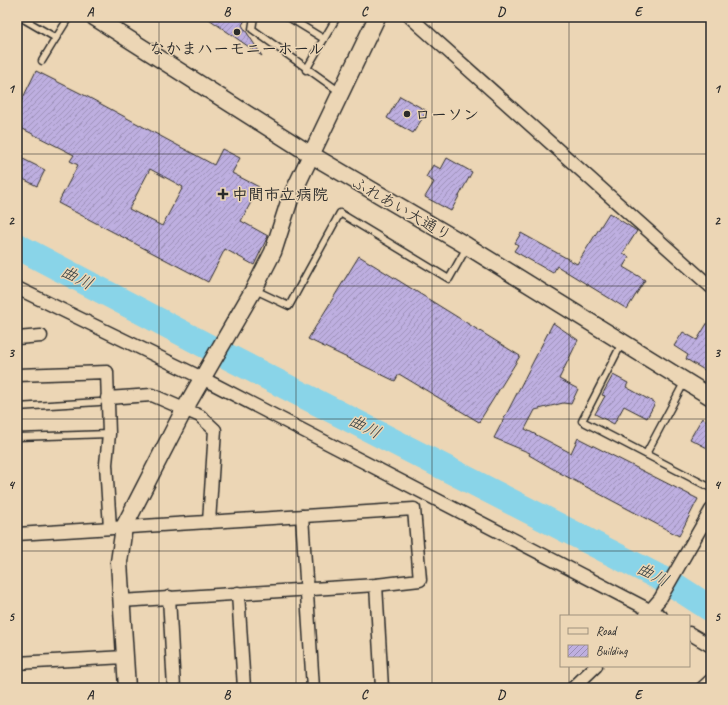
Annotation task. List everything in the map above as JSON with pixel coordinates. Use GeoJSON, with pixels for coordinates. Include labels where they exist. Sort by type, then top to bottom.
{"type":"FeatureCollection","features":[{"type":"Feature","properties":{"kind":"street","name":"ふれあい大通り"},"geometry":{"type":"LineString","coordinates":[[94,17],[310,154],[467,246],[711,397]]}},
{"type":"Feature","properties":{"kind":"street"},"geometry":{"type":"LineString","coordinates":[[117,528],[230,327],[254,289],[273,252],[290,199],[310,154],[377,17]]}},
{"type":"Feature","properties":{"kind":"street"},"geometry":{"type":"LineString","coordinates":[[410,17],[711,287]]}},
{"type":"Feature","properties":{"kind":"street"},"geometry":{"type":"LineString","coordinates":[[17,288],[205,373],[653,614],[678,568],[707,528],[711,510]]}},
{"type":"Feature","properties":{"kind":"street"},"geometry":{"type":"LineString","coordinates":[[17,338],[41,336]]}},
{"type":"Feature","properties":{"kind":"street"},"geometry":{"type":"LineString","coordinates":[[17,375],[107,372],[103,400],[109,434],[106,464],[117,528],[127,688]]}},
{"type":"Feature","properties":{"kind":"street"},"geometry":{"type":"LineString","coordinates":[[103,400],[152,395],[200,416],[215,430],[209,522]]}},
{"type":"Feature","properties":{"kind":"street"},"geometry":{"type":"LineString","coordinates":[[17,534],[414,509],[420,580],[376,585],[122,601]]}},
{"type":"Feature","properties":{"kind":"street"},"geometry":{"type":"LineString","coordinates":[[302,516],[313,688]]}},
{"type":"Feature","properties":{"kind":"street"},"geometry":{"type":"LineString","coordinates":[[376,585],[382,688]]}},
{"type":"Feature","properties":{"kind":"street"},"geometry":{"type":"LineString","coordinates":[[238,593],[244,688]]}},
{"type":"Feature","properties":{"kind":"street"},"geometry":{"type":"LineString","coordinates":[[168,597],[174,688]]}},
{"type":"Feature","properties":{"kind":"street"},"geometry":{"type":"LineString","coordinates":[[690,633],[711,646]]}},
{"type":"Feature","properties":{"kind":"street"},"geometry":{"type":"LineString","coordinates":[[17,663],[125,657]]}},
{"type":"Feature","properties":{"kind":"street"},"geometry":{"type":"LineString","coordinates":[[573,688],[595,667]]}},
{"type":"Feature","properties":{"kind":"lane"},"geometry":{"type":"LineString","coordinates":[[20,17],[56,38]]}},
{"type":"Feature","properties":{"kind":"lane"},"geometry":{"type":"LineString","coordinates":[[42,61],[70,17]]}},
{"type":"Feature","properties":{"kind":"lane"},"geometry":{"type":"LineString","coordinates":[[254,17],[252,29],[306,70],[340,92]]}},
{"type":"Feature","properties":{"kind":"lane"},"geometry":{"type":"LineString","coordinates":[[288,17],[324,39]]}},
{"type":"Feature","properties":{"kind":"lane"},"geometry":{"type":"LineString","coordinates":[[306,70],[337,17]]}},
{"type":"Feature","properties":{"kind":"lane"},"geometry":{"type":"LineString","coordinates":[[254,289],[289,306],[340,213],[449,279],[467,246]]}},
{"type":"Feature","properties":{"kind":"lane"},"geometry":{"type":"LineString","coordinates":[[622,342],[582,420],[711,488]]}},
{"type":"Feature","properties":{"kind":"lane"},"geometry":{"type":"LineString","coordinates":[[646,454],[685,381]]}},
{"type":"Feature","properties":{"kind":"lane"},"geometry":{"type":"LineString","coordinates":[[17,407],[103,400]]}},
{"type":"Feature","properties":{"kind":"lane"},"geometry":{"type":"LineString","coordinates":[[17,437],[109,434]]}},
{"type":"Feature","properties":{"kind":"lane"},"geometry":{"type":"LineString","coordinates":[[698,688],[711,676]]}},
{"type":"Feature","properties":{"kind":"building","name":"なかまハーモニーホール"},"geometry":{"type":"Polygon","coordinates":[[[206,17],[247,17],[242,25],[262,56],[206,17]]]}},
{"type":"Feature","properties":{"kind":"building","name":"中間市立病院"},"geometry":{"type":"Polygon","coordinates":[[[36,71],[88,97],[214,165],[222,149],[240,158],[232,173],[259,187],[241,221],[268,236],[254,265],[225,249],[208,282],[58,203],[78,165],[70,161],[74,155],[17,126],[17,110],[36,71]],[[150,169],[129,209],[162,226],[183,187],[150,169]]]}},
{"type":"Feature","properties":{"kind":"building","name":"ローソン"},"geometry":{"type":"Polygon","coordinates":[[[400,96],[427,111],[413,133],[387,118],[400,96]]]}},
{"type":"Feature","properties":{"kind":"building"},"geometry":{"type":"Polygon","coordinates":[[[17,156],[45,170],[37,186],[17,176],[17,156]]]}},
{"type":"Feature","properties":{"kind":"building"},"geometry":{"type":"Polygon","coordinates":[[[447,158],[472,172],[451,211],[425,197],[434,182],[426,177],[433,165],[441,169],[447,158]]]}},
{"type":"Feature","properties":{"kind":"building"},"geometry":{"type":"Polygon","coordinates":[[[609,213],[637,231],[623,253],[629,257],[623,267],[645,280],[627,309],[557,266],[553,273],[514,251],[518,245],[515,243],[521,233],[577,264],[609,213]]]}},
{"type":"Feature","properties":{"kind":"building"},"geometry":{"type":"Polygon","coordinates":[[[359,256],[520,356],[479,422],[399,374],[395,381],[308,339],[359,256]]]}},
{"type":"Feature","properties":{"kind":"building"},"geometry":{"type":"Polygon","coordinates":[[[711,317],[711,374],[686,359],[688,355],[674,346],[683,332],[697,340],[711,317]]]}},
{"type":"Feature","properties":{"kind":"building"},"geometry":{"type":"Polygon","coordinates":[[[553,323],[578,340],[559,379],[578,389],[571,404],[563,403],[535,410],[525,429],[571,453],[578,438],[698,499],[679,536],[560,473],[529,455],[530,453],[494,438],[553,323]]]}},
{"type":"Feature","properties":{"kind":"building"},"geometry":{"type":"Polygon","coordinates":[[[613,375],[628,383],[626,387],[655,403],[647,418],[624,406],[614,424],[595,414],[605,396],[602,395],[613,375]]]}},
{"type":"Feature","properties":{"kind":"building"},"geometry":{"type":"Polygon","coordinates":[[[702,418],[711,423],[711,450],[690,439],[702,418]]]}},
{"type":"Feature","properties":{"kind":"waterway","name":"曲川"},"geometry":{"type":"LineString","coordinates":[[17,246],[203,344],[674,585],[711,609]]}},
{"type":"Feature","properties":{"kind":"place","name":"なかまハーモニーホール"},"geometry":{"type":"Point","coordinates":[237,32]}},
{"type":"Feature","properties":{"kind":"place","name":"ローソン"},"geometry":{"type":"Point","coordinates":[407,114]}},
{"type":"Feature","properties":{"kind":"place","name":"中間市立病院"},"geometry":{"type":"Point","coordinates":[223,194]}}]}
